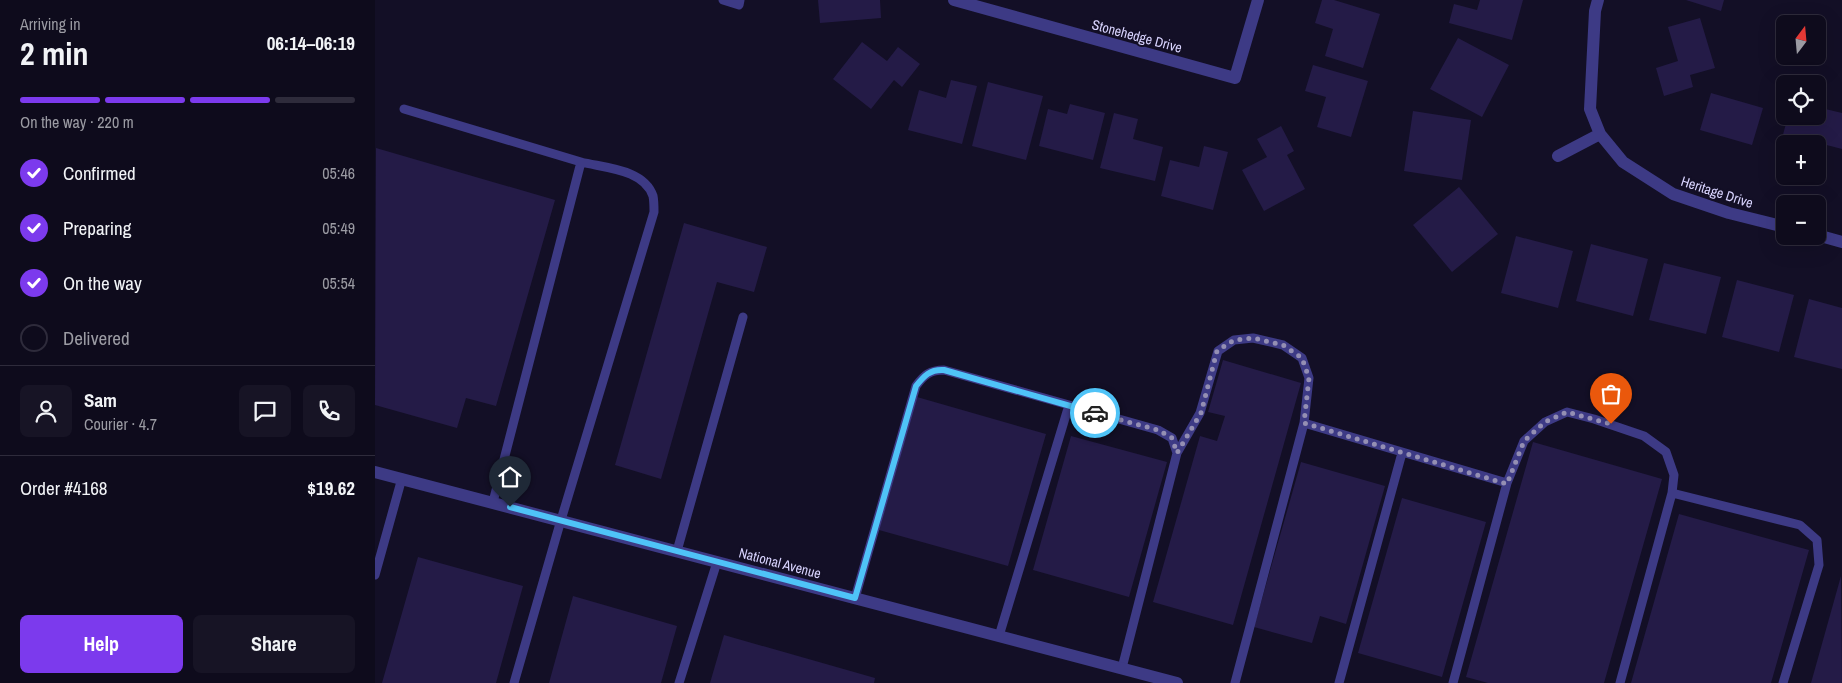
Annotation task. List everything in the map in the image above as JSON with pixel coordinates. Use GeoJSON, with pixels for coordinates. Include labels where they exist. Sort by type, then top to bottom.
{"type":"FeatureCollection","features":[{"type":"Feature","properties":{"kind":"street","name":"Stonehedge Drive"},"geometry":{"type":"LineString","coordinates":[[954,0],[1235,78],[1258,0]]}},
{"type":"Feature","properties":{"kind":"street","name":"Heritage Drive"},"geometry":{"type":"LineString","coordinates":[[1598,0],[1595,10],[1590,109],[1600,134],[1623,162],[1673,194],[1729,213],[1776,225]]}},
{"type":"Feature","properties":{"kind":"street"},"geometry":{"type":"LineString","coordinates":[[1558,156],[1600,134]]}},
{"type":"Feature","properties":{"kind":"street"},"geometry":{"type":"LineString","coordinates":[[1826,238],[1842,242]]}},
{"type":"Feature","properties":{"kind":"street","name":"National Avenue"},"geometry":{"type":"LineString","coordinates":[[375,472],[1177,683]]}},
{"type":"Feature","properties":{"kind":"lane"},"geometry":{"type":"LineString","coordinates":[[723,0],[739,5],[740,0]]}},
{"type":"Feature","properties":{"kind":"lane"},"geometry":{"type":"LineString","coordinates":[[404,109],[581,162],[633,174],[647,184],[653,197],[654,212],[514,683]]}},
{"type":"Feature","properties":{"kind":"lane"},"geometry":{"type":"LineString","coordinates":[[493,502],[581,162]]}},
{"type":"Feature","properties":{"kind":"lane"},"geometry":{"type":"LineString","coordinates":[[677,551],[743,317]]}},
{"type":"Feature","properties":{"kind":"lane"},"geometry":{"type":"LineString","coordinates":[[1122,668],[1177,453],[1201,413],[1217,351],[1234,340],[1253,338],[1283,345],[1302,358],[1309,378],[1304,423],[1235,683]]}},
{"type":"Feature","properties":{"kind":"lane"},"geometry":{"type":"LineString","coordinates":[[855,598],[916,386],[924,376],[935,370],[944,370],[1158,430],[1172,438],[1177,453]]}},
{"type":"Feature","properties":{"kind":"lane"},"geometry":{"type":"LineString","coordinates":[[999,636],[1069,405]]}},
{"type":"Feature","properties":{"kind":"lane"},"geometry":{"type":"LineString","coordinates":[[1453,683],[1507,484],[1524,441],[1545,422],[1567,412],[1594,418],[1644,436],[1666,452],[1674,475],[1672,492],[1620,683]]}},
{"type":"Feature","properties":{"kind":"lane"},"geometry":{"type":"LineString","coordinates":[[1304,423],[1507,484]]}},
{"type":"Feature","properties":{"kind":"lane"},"geometry":{"type":"LineString","coordinates":[[1339,683],[1402,453]]}},
{"type":"Feature","properties":{"kind":"lane"},"geometry":{"type":"LineString","coordinates":[[375,574],[403,478]]}},
{"type":"Feature","properties":{"kind":"lane"},"geometry":{"type":"LineString","coordinates":[[1672,492],[1800,525],[1817,540],[1819,565],[1783,683]]}},
{"type":"Feature","properties":{"kind":"lane"},"geometry":{"type":"LineString","coordinates":[[679,683],[717,562]]}},
{"type":"Feature","properties":{"kind":"building"},"geometry":{"type":"Polygon","coordinates":[[[818,0],[880,0],[881,18],[820,23],[818,0]]]}},
{"type":"Feature","properties":{"kind":"building"},"geometry":{"type":"Polygon","coordinates":[[[1322,0],[1334,0],[1380,14],[1363,68],[1325,56],[1333,29],[1315,23],[1322,0]]]}},
{"type":"Feature","properties":{"kind":"building"},"geometry":{"type":"Polygon","coordinates":[[[1480,0],[1523,0],[1512,40],[1449,23],[1454,4],[1477,10],[1480,0]]]}},
{"type":"Feature","properties":{"kind":"building"},"geometry":{"type":"Polygon","coordinates":[[[1686,0],[1724,0],[1721,11],[1686,0]]]}},
{"type":"Feature","properties":{"kind":"building"},"geometry":{"type":"Polygon","coordinates":[[[1700,18],[1715,68],[1690,75],[1693,87],[1664,96],[1656,68],[1678,61],[1668,27],[1700,18]]]}},
{"type":"Feature","properties":{"kind":"building"},"geometry":{"type":"Polygon","coordinates":[[[1458,38],[1509,65],[1482,117],[1430,89],[1458,38]]]}},
{"type":"Feature","properties":{"kind":"building"},"geometry":{"type":"Polygon","coordinates":[[[862,42],[887,61],[898,47],[920,64],[902,87],[894,80],[871,109],[833,79],[862,42]]]}},
{"type":"Feature","properties":{"kind":"building"},"geometry":{"type":"Polygon","coordinates":[[[1313,65],[1368,81],[1351,137],[1317,127],[1326,97],[1305,91],[1313,65]]]}},
{"type":"Feature","properties":{"kind":"building"},"geometry":{"type":"Polygon","coordinates":[[[951,80],[977,86],[962,144],[908,130],[919,90],[946,98],[951,80]]]}},
{"type":"Feature","properties":{"kind":"building"},"geometry":{"type":"Polygon","coordinates":[[[988,82],[1043,96],[1026,160],[972,146],[988,82]]]}},
{"type":"Feature","properties":{"kind":"building"},"geometry":{"type":"Polygon","coordinates":[[[1711,93],[1763,108],[1752,145],[1700,130],[1711,93]]]}},
{"type":"Feature","properties":{"kind":"building"},"geometry":{"type":"Polygon","coordinates":[[[1070,104],[1105,113],[1093,160],[1039,146],[1048,109],[1067,114],[1070,104]]]}},
{"type":"Feature","properties":{"kind":"building"},"geometry":{"type":"Polygon","coordinates":[[[1826,109],[1842,113],[1842,149],[1826,145],[1826,135],[1783,135],[1786,125],[1826,125],[1826,109]]]}},
{"type":"Feature","properties":{"kind":"building"},"geometry":{"type":"Polygon","coordinates":[[[1413,111],[1471,120],[1462,180],[1404,171],[1413,111]]]}},
{"type":"Feature","properties":{"kind":"building"},"geometry":{"type":"Polygon","coordinates":[[[1114,113],[1138,119],[1133,139],[1163,147],[1155,181],[1100,168],[1114,113]]]}},
{"type":"Feature","properties":{"kind":"building"},"geometry":{"type":"Polygon","coordinates":[[[1281,126],[1294,151],[1287,155],[1305,189],[1264,211],[1242,170],[1267,157],[1257,139],[1281,126]]]}},
{"type":"Feature","properties":{"kind":"building"},"geometry":{"type":"Polygon","coordinates":[[[1204,146],[1228,152],[1213,210],[1161,196],[1170,160],[1199,167],[1204,146]]]}},
{"type":"Feature","properties":{"kind":"building"},"geometry":{"type":"Polygon","coordinates":[[[376,148],[555,200],[496,406],[466,398],[457,428],[375,405],[376,148]]]}},
{"type":"Feature","properties":{"kind":"building"},"geometry":{"type":"Polygon","coordinates":[[[1459,187],[1498,234],[1452,272],[1413,225],[1459,187]]]}},
{"type":"Feature","properties":{"kind":"building"},"geometry":{"type":"Polygon","coordinates":[[[684,223],[767,247],[754,292],[717,282],[661,479],[615,465],[684,223]]]}},
{"type":"Feature","properties":{"kind":"building"},"geometry":{"type":"Polygon","coordinates":[[[1516,236],[1573,251],[1558,308],[1501,293],[1516,236]]]}},
{"type":"Feature","properties":{"kind":"building"},"geometry":{"type":"Polygon","coordinates":[[[1591,244],[1648,259],[1633,316],[1576,301],[1591,244]]]}},
{"type":"Feature","properties":{"kind":"building"},"geometry":{"type":"Polygon","coordinates":[[[1664,263],[1721,277],[1706,334],[1649,320],[1664,263]]]}},
{"type":"Feature","properties":{"kind":"building"},"geometry":{"type":"Polygon","coordinates":[[[1737,280],[1794,295],[1779,352],[1722,337],[1737,280]]]}},
{"type":"Feature","properties":{"kind":"building"},"geometry":{"type":"Polygon","coordinates":[[[1809,299],[1842,308],[1842,369],[1794,357],[1809,299]]]}},
{"type":"Feature","properties":{"kind":"building"},"geometry":{"type":"Polygon","coordinates":[[[1223,360],[1301,383],[1233,625],[1153,602],[1200,436],[1217,441],[1225,416],[1208,412],[1223,360]]]}},
{"type":"Feature","properties":{"kind":"building"},"geometry":{"type":"Polygon","coordinates":[[[917,397],[1046,434],[1008,566],[879,530],[917,397]]]}},
{"type":"Feature","properties":{"kind":"building"},"geometry":{"type":"Polygon","coordinates":[[[1071,436],[1167,462],[1129,597],[1033,570],[1071,436]]]}},
{"type":"Feature","properties":{"kind":"building"},"geometry":{"type":"Polygon","coordinates":[[[1533,442],[1662,479],[1604,683],[1488,683],[1466,677],[1533,442]]]}},
{"type":"Feature","properties":{"kind":"building"},"geometry":{"type":"Polygon","coordinates":[[[1301,462],[1385,486],[1346,624],[1320,616],[1312,643],[1254,627],[1301,462]]]}},
{"type":"Feature","properties":{"kind":"building"},"geometry":{"type":"Polygon","coordinates":[[[1402,498],[1486,522],[1442,677],[1358,653],[1402,498]]]}},
{"type":"Feature","properties":{"kind":"building"},"geometry":{"type":"Polygon","coordinates":[[[1679,514],[1809,550],[1771,683],[1631,683],[1679,514]]]}},
{"type":"Feature","properties":{"kind":"building"},"geometry":{"type":"Polygon","coordinates":[[[418,557],[523,586],[496,683],[382,683],[418,557]]]}},
{"type":"Feature","properties":{"kind":"building"},"geometry":{"type":"Polygon","coordinates":[[[1841,576],[1842,683],[1811,683],[1841,576]]]}},
{"type":"Feature","properties":{"kind":"building"},"geometry":{"type":"Polygon","coordinates":[[[573,596],[677,626],[661,683],[549,683],[573,596]]]}},
{"type":"Feature","properties":{"kind":"building"},"geometry":{"type":"Polygon","coordinates":[[[724,635],[875,678],[874,683],[710,683],[724,635]]]}},
{"type":"Feature","properties":{"kind":"way so far"},"geometry":{"type":"LineString","coordinates":[[1095,413],[1158,430],[1172,438],[1177,453],[1201,413],[1217,351],[1234,340],[1253,338],[1283,345],[1302,358],[1309,378],[1304,423],[1507,484],[1524,441],[1545,422],[1567,412],[1611,424]]}},
{"type":"Feature","properties":{"kind":"route"},"geometry":{"type":"LineString","coordinates":[[510,507],[855,598],[916,386],[924,376],[935,370],[944,370],[1095,413]]}}]}
